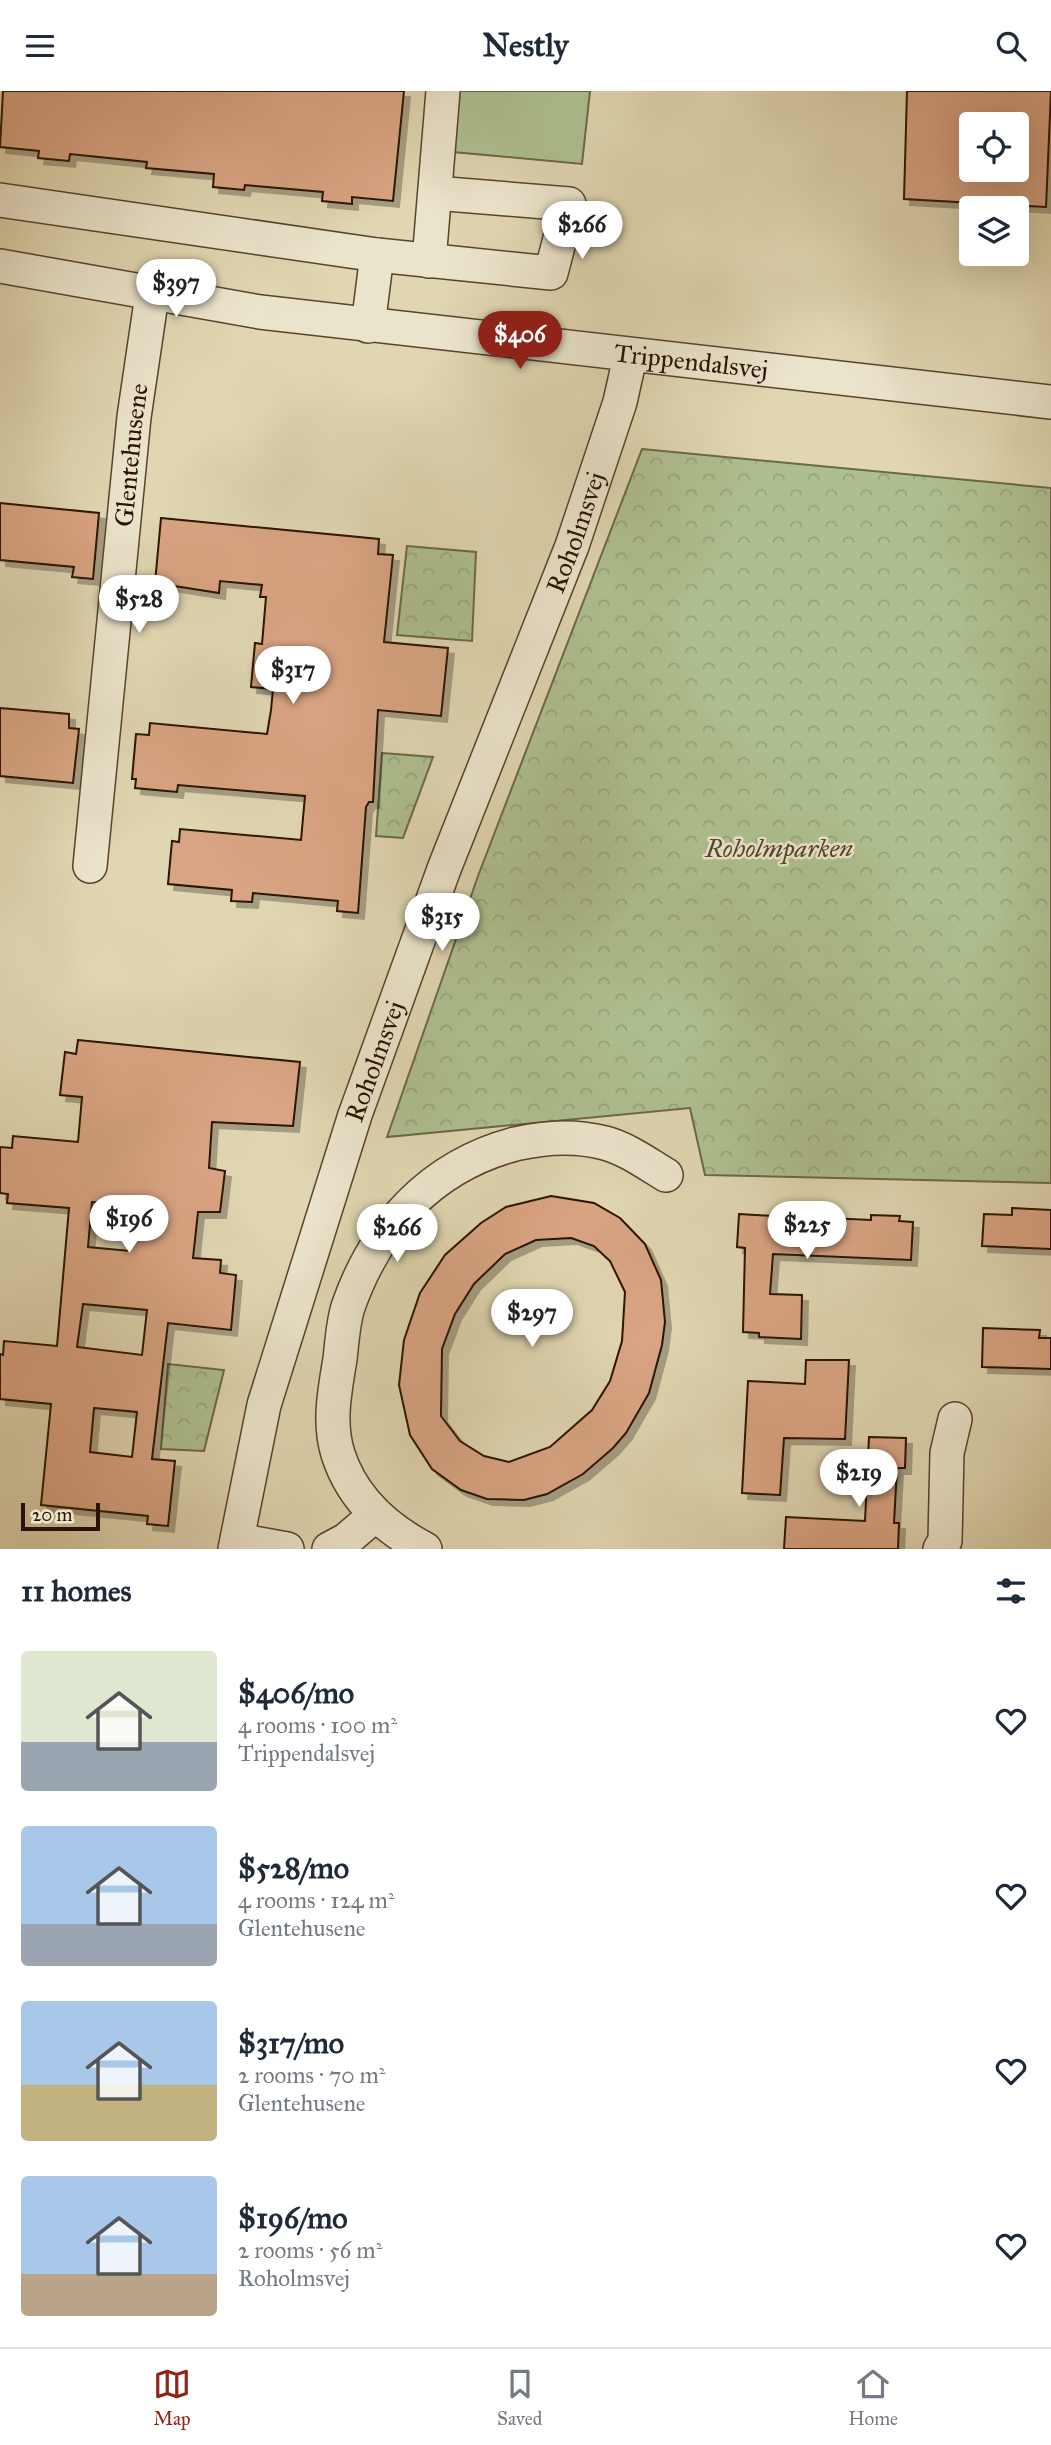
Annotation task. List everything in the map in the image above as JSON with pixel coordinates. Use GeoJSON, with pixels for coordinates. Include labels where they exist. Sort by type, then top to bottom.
{"type":"FeatureCollection","features":[{"type":"Feature","properties":{"kind":"street"},"geometry":{"type":"LineString","coordinates":[[429,261],[443,91]]}},
{"type":"Feature","properties":{"kind":"street"},"geometry":{"type":"LineString","coordinates":[[0,200],[377,255],[551,273],[569,204],[435,193]]}},
{"type":"Feature","properties":{"kind":"street"},"geometry":{"type":"LineString","coordinates":[[368,326],[377,255]]}},
{"type":"Feature","properties":{"kind":"street","name":"Trippendalsvej"},"geometry":{"type":"LineString","coordinates":[[0,266],[152,295],[368,326],[1051,403]]}},
{"type":"Feature","properties":{"kind":"street","name":"Glentehusene"},"geometry":{"type":"LineString","coordinates":[[90,866],[137,398],[152,295]]}},
{"type":"Feature","properties":{"kind":"street","name":"Roholmsvej"},"geometry":{"type":"LineString","coordinates":[[287,1549],[236,1545],[264,1405],[355,1115],[444,869],[572,546],[621,402],[630,357]]}},
{"type":"Feature","properties":{"kind":"street"},"geometry":{"type":"LineString","coordinates":[[425,1549],[374,1515],[353,1485],[338,1453],[332,1421],[347,1309],[371,1254],[399,1213],[430,1184],[464,1162],[537,1139],[569,1137],[605,1143],[636,1156],[666,1175]]}},
{"type":"Feature","properties":{"kind":"street"},"geometry":{"type":"LineString","coordinates":[[940,1549],[945,1541],[947,1453],[955,1419]]}},
{"type":"Feature","properties":{"kind":"street"},"geometry":{"type":"LineString","coordinates":[[330,1549],[346,1540],[374,1515]]}},
{"type":"Feature","properties":{"kind":"green space"},"geometry":{"type":"Polygon","coordinates":[[[458,91],[590,91],[582,164],[453,152],[458,91]]]}},
{"type":"Feature","properties":{"kind":"green space","name":"Roholmparken"},"geometry":{"type":"Polygon","coordinates":[[[642,449],[1051,488],[1051,1183],[705,1175],[690,1108],[387,1137],[478,876],[642,449]]]}},
{"type":"Feature","properties":{"kind":"green space"},"geometry":{"type":"Polygon","coordinates":[[[407,546],[476,552],[472,641],[397,635],[407,546]]]}},
{"type":"Feature","properties":{"kind":"green space"},"geometry":{"type":"Polygon","coordinates":[[[382,753],[433,757],[403,838],[376,836],[382,753]]]}},
{"type":"Feature","properties":{"kind":"green space"},"geometry":{"type":"Polygon","coordinates":[[[168,1364],[224,1370],[204,1451],[161,1449],[168,1364]]]}},
{"type":"Feature","properties":{"kind":"building"},"geometry":{"type":"Polygon","coordinates":[[[3,91],[404,91],[393,201],[352,197],[352,204],[322,201],[323,192],[245,185],[244,190],[213,187],[214,174],[146,168],[147,162],[70,154],[69,161],[38,158],[39,151],[0,147],[3,91]]]}},
{"type":"Feature","properties":{"kind":"building"},"geometry":{"type":"Polygon","coordinates":[[[907,91],[1051,91],[1046,207],[1029,206],[1029,196],[959,196],[959,202],[904,199],[907,91]]]}},
{"type":"Feature","properties":{"kind":"building"},"geometry":{"type":"Polygon","coordinates":[[[0,503],[99,513],[93,579],[72,577],[74,567],[0,560],[0,503]]]}},
{"type":"Feature","properties":{"kind":"building"},"geometry":{"type":"Polygon","coordinates":[[[161,518],[379,539],[378,554],[393,555],[384,642],[448,648],[441,716],[378,710],[373,802],[369,802],[366,807],[358,913],[337,911],[338,901],[253,893],[252,902],[231,901],[232,890],[168,884],[172,841],[179,842],[180,829],[301,840],[305,796],[178,785],[177,792],[135,788],[136,779],[132,779],[136,734],[149,735],[150,723],[267,734],[271,710],[273,689],[251,687],[255,643],[262,644],[266,597],[260,597],[262,585],[220,581],[219,593],[155,583],[161,518]]]}},
{"type":"Feature","properties":{"kind":"building"},"geometry":{"type":"Polygon","coordinates":[[[0,708],[69,714],[69,728],[79,729],[73,783],[0,776],[0,708]]]}},
{"type":"Feature","properties":{"kind":"building"},"geometry":{"type":"Polygon","coordinates":[[[78,1040],[300,1062],[293,1126],[212,1122],[209,1168],[225,1171],[220,1212],[198,1212],[193,1258],[221,1260],[220,1273],[236,1275],[231,1330],[168,1323],[152,1459],[175,1461],[168,1526],[147,1524],[148,1516],[41,1505],[51,1404],[0,1399],[0,1354],[3,1355],[4,1341],[57,1346],[69,1208],[7,1203],[8,1194],[0,1193],[0,1147],[12,1148],[13,1136],[78,1142],[82,1097],[60,1095],[65,1052],[76,1054],[78,1040]],[[92,1202],[88,1247],[130,1251],[134,1206],[92,1202]],[[83,1304],[77,1347],[142,1355],[147,1310],[83,1304]],[[94,1408],[90,1452],[132,1457],[137,1412],[94,1408]]]}},
{"type":"Feature","properties":{"kind":"building"},"geometry":{"type":"Polygon","coordinates":[[[551,1196],[594,1203],[620,1218],[645,1244],[661,1280],[665,1322],[662,1345],[649,1393],[626,1433],[583,1474],[547,1494],[524,1500],[487,1499],[461,1490],[432,1469],[410,1435],[399,1385],[404,1340],[420,1293],[445,1255],[481,1223],[506,1207],[551,1196]],[[571,1238],[536,1240],[505,1254],[474,1284],[455,1314],[442,1349],[441,1416],[460,1441],[484,1456],[509,1462],[550,1447],[592,1410],[610,1381],[622,1341],[625,1292],[610,1261],[594,1246],[571,1238]]]}},
{"type":"Feature","properties":{"kind":"building"},"geometry":{"type":"Polygon","coordinates":[[[1012,1208],[1051,1210],[1051,1249],[982,1246],[984,1214],[1012,1215],[1012,1208]]]}},
{"type":"Feature","properties":{"kind":"building"},"geometry":{"type":"Polygon","coordinates":[[[739,1214],[775,1216],[775,1222],[827,1224],[828,1218],[871,1220],[871,1215],[900,1216],[899,1221],[913,1222],[911,1260],[773,1254],[770,1294],[802,1295],[801,1339],[759,1337],[759,1333],[743,1332],[745,1248],[737,1247],[739,1214]]]}},
{"type":"Feature","properties":{"kind":"building"},"geometry":{"type":"Polygon","coordinates":[[[983,1328],[1040,1330],[1039,1338],[1051,1338],[1051,1369],[982,1367],[983,1328]]]}},
{"type":"Feature","properties":{"kind":"building"},"geometry":{"type":"Polygon","coordinates":[[[806,1360],[849,1360],[845,1439],[784,1438],[780,1495],[742,1493],[748,1381],[805,1384],[806,1360]]]}},
{"type":"Feature","properties":{"kind":"building"},"geometry":{"type":"Polygon","coordinates":[[[869,1437],[906,1438],[905,1468],[897,1468],[894,1523],[899,1523],[898,1549],[784,1549],[786,1517],[865,1521],[869,1437]]]}}]}
